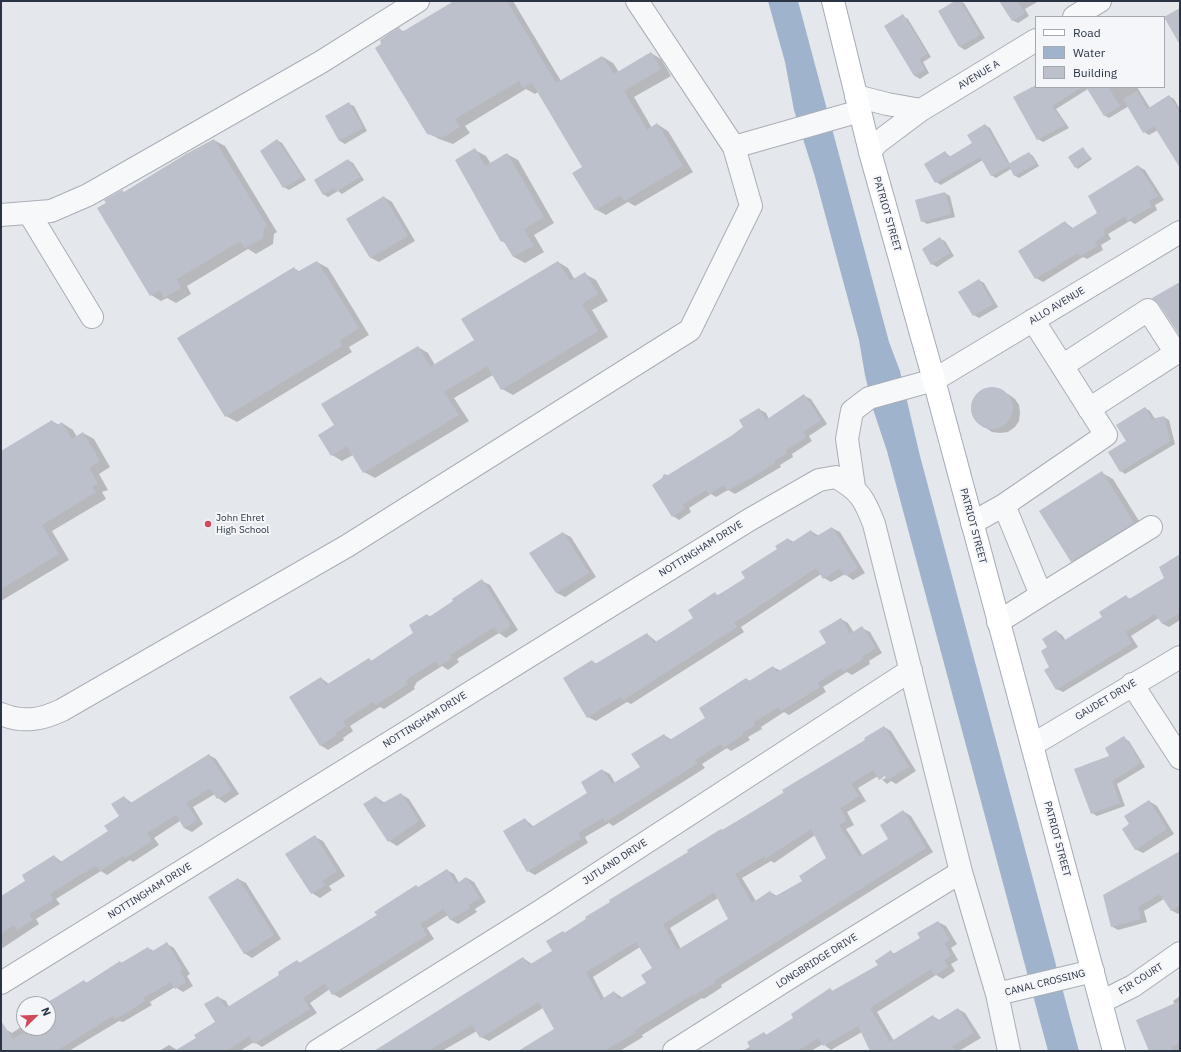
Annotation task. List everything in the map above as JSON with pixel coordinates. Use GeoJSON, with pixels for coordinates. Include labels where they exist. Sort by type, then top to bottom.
{"type":"FeatureCollection","features":[{"type":"Feature","properties":{"kind":"main road","name":"PATRIOT STREET"},"geometry":{"type":"LineString","coordinates":[[833,1],[853,107],[870,152],[934,380],[1032,745],[1086,973],[1101,1002],[1114,1051]]}},
{"type":"Feature","properties":{"kind":"street"},"geometry":{"type":"LineString","coordinates":[[1,215],[51,211],[88,195],[321,62],[418,1]]}},
{"type":"Feature","properties":{"kind":"street"},"geometry":{"type":"LineString","coordinates":[[1,714],[17,719],[38,719],[62,710],[348,546],[690,330],[751,206],[734,147],[637,1]]}},
{"type":"Feature","properties":{"kind":"street"},"geometry":{"type":"LineString","coordinates":[[1076,16],[1100,1]]}},
{"type":"Feature","properties":{"kind":"street","name":"AVENUE A"},"geometry":{"type":"LineString","coordinates":[[870,152],[877,143],[921,110],[1035,41]]}},
{"type":"Feature","properties":{"kind":"street"},"geometry":{"type":"LineString","coordinates":[[734,147],[784,132],[853,107],[886,104],[921,110]]}},
{"type":"Feature","properties":{"kind":"street"},"geometry":{"type":"LineString","coordinates":[[29,213],[92,317]]}},
{"type":"Feature","properties":{"kind":"street","name":"ALLO AVENUE"},"geometry":{"type":"LineString","coordinates":[[854,487],[847,439],[852,411],[869,398],[934,380],[1180,232]]}},
{"type":"Feature","properties":{"kind":"street"},"geometry":{"type":"LineString","coordinates":[[1062,366],[1148,310],[1176,353],[1089,409]]}},
{"type":"Feature","properties":{"kind":"street"},"geometry":{"type":"LineString","coordinates":[[972,523],[1004,505],[1106,435],[1033,320]]}},
{"type":"Feature","properties":{"kind":"street","name":"NOTTINGHAM DRIVE"},"geometry":{"type":"LineString","coordinates":[[1,983],[749,520],[819,480],[836,477],[854,487]]}},
{"type":"Feature","properties":{"kind":"street"},"geometry":{"type":"LineString","coordinates":[[854,487],[865,501],[874,524],[961,872],[997,994],[1009,1051]]}},
{"type":"Feature","properties":{"kind":"street"},"geometry":{"type":"LineString","coordinates":[[1004,505],[1041,595]]}},
{"type":"Feature","properties":{"kind":"street"},"geometry":{"type":"LineString","coordinates":[[998,622],[1151,527]]}},
{"type":"Feature","properties":{"kind":"street","name":"GAUDET DRIVE"},"geometry":{"type":"LineString","coordinates":[[1032,745],[1132,684],[1180,657]]}},
{"type":"Feature","properties":{"kind":"street","name":"JUTLAND DRIVE"},"geometry":{"type":"LineString","coordinates":[[317,1051],[539,912],[911,670]]}},
{"type":"Feature","properties":{"kind":"street"},"geometry":{"type":"LineString","coordinates":[[1132,684],[1180,758]]}},
{"type":"Feature","properties":{"kind":"street","name":"LONGBRIDGE DRIVE"},"geometry":{"type":"LineString","coordinates":[[674,1051],[961,872]]}},
{"type":"Feature","properties":{"kind":"street","name":"FIR COURT"},"geometry":{"type":"LineString","coordinates":[[1101,1002],[1134,986],[1180,954]]}},
{"type":"Feature","properties":{"kind":"street","name":"CANAL CROSSING"},"geometry":{"type":"LineString","coordinates":[[997,994],[1086,973]]}},
{"type":"Feature","properties":{"kind":"water"},"geometry":{"type":"Polygon","coordinates":[[[768,1],[798,1],[889,342],[900,371],[920,456],[1079,1051],[1048,1051],[887,451],[873,409],[859,340],[815,177],[794,110],[785,62],[768,1]]]}},
{"type":"Feature","properties":{"kind":"building"},"geometry":{"type":"Polygon","coordinates":[[[454,1],[507,1],[556,83],[602,56],[614,74],[651,52],[661,69],[624,91],[647,130],[657,123],[683,166],[624,201],[620,195],[595,210],[572,173],[582,167],[532,83],[523,88],[519,81],[455,119],[460,127],[442,138],[427,134],[375,48],[381,44],[380,40],[399,27],[402,32],[454,1]]]}},
{"type":"Feature","properties":{"kind":"building"},"geometry":{"type":"Polygon","coordinates":[[[955,1],[960,1],[980,35],[959,47],[938,11],[955,1]]]}},
{"type":"Feature","properties":{"kind":"building"},"geometry":{"type":"Polygon","coordinates":[[[999,1],[1017,1],[1025,13],[1012,21],[999,1]]]}},
{"type":"Feature","properties":{"kind":"building"},"geometry":{"type":"Polygon","coordinates":[[[1180,8],[1180,45],[1165,19],[1165,16],[1180,8]]]}},
{"type":"Feature","properties":{"kind":"building"},"geometry":{"type":"Polygon","coordinates":[[[903,14],[927,54],[919,59],[925,70],[914,76],[884,26],[903,14]]]}},
{"type":"Feature","properties":{"kind":"building"},"geometry":{"type":"Polygon","coordinates":[[[1032,87],[1080,88],[1052,106],[1065,125],[1037,140],[1013,97],[1032,87]]]}},
{"type":"Feature","properties":{"kind":"building"},"geometry":{"type":"Polygon","coordinates":[[[1087,88],[1109,88],[1120,106],[1104,116],[1087,88]]]}},
{"type":"Feature","properties":{"kind":"building"},"geometry":{"type":"Polygon","coordinates":[[[1137,91],[1147,109],[1169,95],[1180,113],[1180,168],[1154,126],[1143,133],[1123,99],[1137,91]]]}},
{"type":"Feature","properties":{"kind":"building"},"geometry":{"type":"Polygon","coordinates":[[[349,102],[363,128],[339,141],[325,116],[349,102]]]}},
{"type":"Feature","properties":{"kind":"building"},"geometry":{"type":"Polygon","coordinates":[[[985,124],[1008,164],[1029,152],[1036,164],[1014,176],[1009,166],[991,176],[980,157],[935,183],[924,164],[945,151],[949,157],[972,143],[967,135],[985,124]]]}},
{"type":"Feature","properties":{"kind":"building"},"geometry":{"type":"Polygon","coordinates":[[[214,139],[267,226],[264,228],[263,238],[245,248],[240,241],[177,279],[181,288],[164,298],[160,290],[150,296],[97,208],[106,203],[104,200],[122,190],[124,192],[186,154],[214,139]]]}},
{"type":"Feature","properties":{"kind":"building"},"geometry":{"type":"Polygon","coordinates":[[[277,139],[302,177],[283,188],[260,151],[277,139]]]}},
{"type":"Feature","properties":{"kind":"building"},"geometry":{"type":"Polygon","coordinates":[[[1083,147],[1090,158],[1075,168],[1068,157],[1083,147]]]}},
{"type":"Feature","properties":{"kind":"building"},"geometry":{"type":"Polygon","coordinates":[[[475,148],[485,166],[507,153],[544,217],[524,229],[534,246],[513,257],[503,240],[501,242],[455,160],[475,148]]]}},
{"type":"Feature","properties":{"kind":"building"},"geometry":{"type":"Polygon","coordinates":[[[348,159],[360,177],[336,192],[334,188],[323,195],[314,180],[348,159]]]}},
{"type":"Feature","properties":{"kind":"building"},"geometry":{"type":"Polygon","coordinates":[[[1138,165],[1158,196],[1149,201],[1152,206],[1127,221],[1125,216],[1103,230],[1105,235],[1095,242],[1097,246],[1080,256],[1078,253],[1035,279],[1018,251],[1065,221],[1071,229],[1097,213],[1088,196],[1138,165]]]}},
{"type":"Feature","properties":{"kind":"building"},"geometry":{"type":"Polygon","coordinates":[[[945,192],[951,214],[921,222],[915,200],[945,192]]]}},
{"type":"Feature","properties":{"kind":"building"},"geometry":{"type":"Polygon","coordinates":[[[384,196],[408,236],[370,258],[346,219],[384,196]]]}},
{"type":"Feature","properties":{"kind":"building"},"geometry":{"type":"Polygon","coordinates":[[[940,237],[950,253],[931,265],[922,249],[940,237]]]}},
{"type":"Feature","properties":{"kind":"building"},"geometry":{"type":"Polygon","coordinates":[[[317,261],[359,328],[339,341],[342,346],[225,417],[177,338],[294,267],[297,272],[317,261]]]}},
{"type":"Feature","properties":{"kind":"building"},"geometry":{"type":"Polygon","coordinates":[[[558,261],[570,281],[585,272],[598,294],[582,304],[598,331],[501,390],[487,366],[444,392],[459,415],[363,473],[347,446],[331,456],[318,435],[334,425],[321,404],[418,346],[430,367],[474,340],[461,319],[558,261]]]}},
{"type":"Feature","properties":{"kind":"building"},"geometry":{"type":"Polygon","coordinates":[[[979,279],[993,304],[973,316],[958,292],[979,279]]]}},
{"type":"Feature","properties":{"kind":"building"},"geometry":{"type":"Polygon","coordinates":[[[1180,282],[1180,336],[1158,303],[1152,298],[1180,282]]]}},
{"type":"Feature","properties":{"kind":"building"},"geometry":{"type":"Polygon","coordinates":[[[988,387],[996,387],[1007,393],[1013,404],[1013,412],[1007,423],[996,429],[988,429],[977,423],[971,412],[971,404],[977,393],[988,387]]]}},
{"type":"Feature","properties":{"kind":"building"},"geometry":{"type":"Polygon","coordinates":[[[804,394],[821,420],[803,432],[806,437],[786,450],[787,453],[774,461],[775,463],[756,475],[727,491],[724,485],[709,494],[706,490],[683,504],[685,508],[672,517],[652,485],[662,478],[664,474],[668,475],[731,436],[743,427],[739,420],[759,408],[766,420],[804,394]]]}},
{"type":"Feature","properties":{"kind":"building"},"geometry":{"type":"Polygon","coordinates":[[[1145,407],[1152,419],[1164,416],[1170,441],[1120,472],[1108,452],[1126,441],[1116,425],[1145,407]]]}},
{"type":"Feature","properties":{"kind":"building"},"geometry":{"type":"Polygon","coordinates":[[[52,420],[56,426],[62,422],[72,439],[83,432],[100,461],[89,468],[98,484],[92,486],[96,492],[42,525],[59,554],[1,589],[1,451],[52,420]]]}},
{"type":"Feature","properties":{"kind":"building"},"geometry":{"type":"Polygon","coordinates":[[[1102,471],[1134,523],[1071,562],[1039,511],[1102,471]]]}},
{"type":"Feature","properties":{"kind":"building"},"geometry":{"type":"Polygon","coordinates":[[[832,527],[858,568],[845,576],[840,568],[823,579],[816,568],[734,623],[737,627],[623,700],[620,697],[587,718],[563,678],[592,660],[595,664],[647,633],[654,643],[693,618],[688,610],[715,592],[717,596],[745,578],[741,572],[777,549],[775,546],[788,538],[791,543],[811,530],[815,537],[832,527]]]}},
{"type":"Feature","properties":{"kind":"building"},"geometry":{"type":"Polygon","coordinates":[[[563,532],[589,573],[556,593],[529,553],[563,532]]]}},
{"type":"Feature","properties":{"kind":"building"},"geometry":{"type":"Polygon","coordinates":[[[1180,554],[1180,613],[1162,624],[1155,614],[1125,632],[1132,643],[1056,690],[1044,670],[1049,667],[1041,651],[1047,647],[1042,639],[1056,630],[1063,641],[1102,617],[1099,612],[1126,595],[1129,599],[1164,578],[1159,567],[1180,554]]]}},
{"type":"Feature","properties":{"kind":"building"},"geometry":{"type":"Polygon","coordinates":[[[482,579],[511,626],[498,634],[494,627],[450,655],[452,658],[439,666],[436,661],[409,678],[406,682],[408,684],[376,705],[373,702],[346,719],[343,722],[346,726],[336,733],[337,735],[320,746],[289,697],[321,677],[326,685],[369,658],[371,661],[413,633],[409,625],[427,614],[429,617],[453,601],[452,599],[482,579]]]}},
{"type":"Feature","properties":{"kind":"building"},"geometry":{"type":"Polygon","coordinates":[[[841,618],[850,634],[862,626],[876,648],[862,657],[863,659],[844,671],[841,668],[817,683],[820,687],[781,711],[778,707],[754,722],[755,725],[723,748],[721,744],[695,760],[698,763],[634,804],[605,822],[603,818],[578,833],[581,838],[527,872],[503,831],[525,818],[530,828],[587,793],[581,782],[602,769],[612,784],[640,767],[631,754],[664,734],[668,741],[705,718],[699,708],[746,678],[749,681],[773,666],[777,672],[826,643],[819,631],[841,618]]]}},
{"type":"Feature","properties":{"kind":"building"},"geometry":{"type":"Polygon","coordinates":[[[884,726],[909,767],[887,780],[885,776],[879,780],[873,770],[851,784],[859,796],[840,808],[847,821],[839,825],[859,857],[888,839],[880,825],[903,810],[926,848],[714,981],[715,983],[635,1030],[636,1032],[604,1051],[518,1051],[554,1029],[539,1002],[480,1038],[472,1025],[428,1051],[374,1051],[523,957],[529,965],[552,951],[546,941],[563,931],[564,933],[586,919],[585,917],[610,902],[609,900],[688,852],[687,850],[784,793],[782,790],[865,740],[864,738],[884,726]],[[811,829],[765,859],[764,856],[735,874],[752,903],[770,891],[774,897],[802,881],[799,876],[826,858],[811,829]],[[714,892],[663,924],[677,950],[728,919],[714,892]],[[636,942],[586,972],[601,1000],[614,991],[619,999],[646,983],[641,975],[652,968],[636,942]]]}},
{"type":"Feature","properties":{"kind":"building"},"geometry":{"type":"Polygon","coordinates":[[[1124,736],[1141,763],[1112,781],[1120,803],[1091,814],[1074,769],[1109,756],[1105,748],[1124,736]]]}},
{"type":"Feature","properties":{"kind":"building"},"geometry":{"type":"Polygon","coordinates":[[[209,754],[232,790],[217,799],[210,788],[186,803],[197,820],[184,828],[176,815],[147,833],[152,841],[125,858],[123,856],[100,871],[96,866],[78,876],[50,894],[53,900],[29,914],[33,920],[17,930],[14,925],[1,934],[1,896],[25,881],[22,875],[54,855],[59,863],[108,831],[104,826],[119,816],[111,804],[124,796],[129,804],[209,754]]]}},
{"type":"Feature","properties":{"kind":"building"},"geometry":{"type":"Polygon","coordinates":[[[401,793],[419,821],[388,842],[363,804],[376,796],[381,804],[401,793]]]}},
{"type":"Feature","properties":{"kind":"building"},"geometry":{"type":"Polygon","coordinates":[[[1149,800],[1167,829],[1135,850],[1122,829],[1129,824],[1124,816],[1149,800]]]}},
{"type":"Feature","properties":{"kind":"building"},"geometry":{"type":"Polygon","coordinates":[[[315,835],[337,871],[322,881],[325,885],[311,894],[285,854],[315,835]]]}},
{"type":"Feature","properties":{"kind":"building"},"geometry":{"type":"Polygon","coordinates":[[[1180,851],[1180,905],[1171,911],[1160,894],[1138,907],[1141,919],[1111,927],[1103,895],[1180,851]]]}},
{"type":"Feature","properties":{"kind":"building"},"geometry":{"type":"Polygon","coordinates":[[[447,869],[456,884],[466,877],[480,898],[468,905],[470,908],[450,920],[443,909],[420,924],[427,935],[332,995],[325,983],[303,998],[310,1009],[254,1044],[249,1036],[226,1051],[174,1051],[196,1038],[194,1035],[215,1022],[204,1004],[218,996],[226,1008],[279,975],[278,972],[297,960],[299,963],[377,915],[374,912],[416,885],[418,887],[447,869]]]}},
{"type":"Feature","properties":{"kind":"building"},"geometry":{"type":"Polygon","coordinates":[[[238,878],[274,935],[244,954],[208,897],[238,878]]]}},
{"type":"Feature","properties":{"kind":"building"},"geometry":{"type":"Polygon","coordinates":[[[938,921],[950,940],[944,943],[951,956],[944,960],[948,967],[935,975],[931,969],[870,1008],[890,1042],[933,1015],[937,1021],[958,1008],[974,1033],[952,1046],[955,1051],[870,1051],[858,1026],[823,1046],[818,1038],[797,1051],[752,1051],[747,1042],[764,1032],[766,1035],[793,1018],[791,1014],[830,988],[832,991],[878,965],[875,961],[891,950],[893,954],[920,938],[917,933],[938,921]]]}},
{"type":"Feature","properties":{"kind":"building"},"geometry":{"type":"Polygon","coordinates":[[[167,942],[183,970],[180,972],[186,982],[175,989],[171,982],[143,998],[145,1001],[133,1009],[115,1019],[113,1016],[56,1051],[1,1051],[1,1021],[13,1039],[18,1036],[56,1036],[56,997],[84,980],[86,983],[120,961],[121,963],[148,947],[151,952],[167,942]]]}},
{"type":"Feature","properties":{"kind":"building"},"geometry":{"type":"Polygon","coordinates":[[[1180,1001],[1180,1043],[1171,1047],[1173,1051],[1149,1051],[1136,1020],[1180,1001]]]}},
{"type":"Feature","properties":{"kind":"place","name":"John Ehret High School"},"geometry":{"type":"Point","coordinates":[208,524]}}]}
